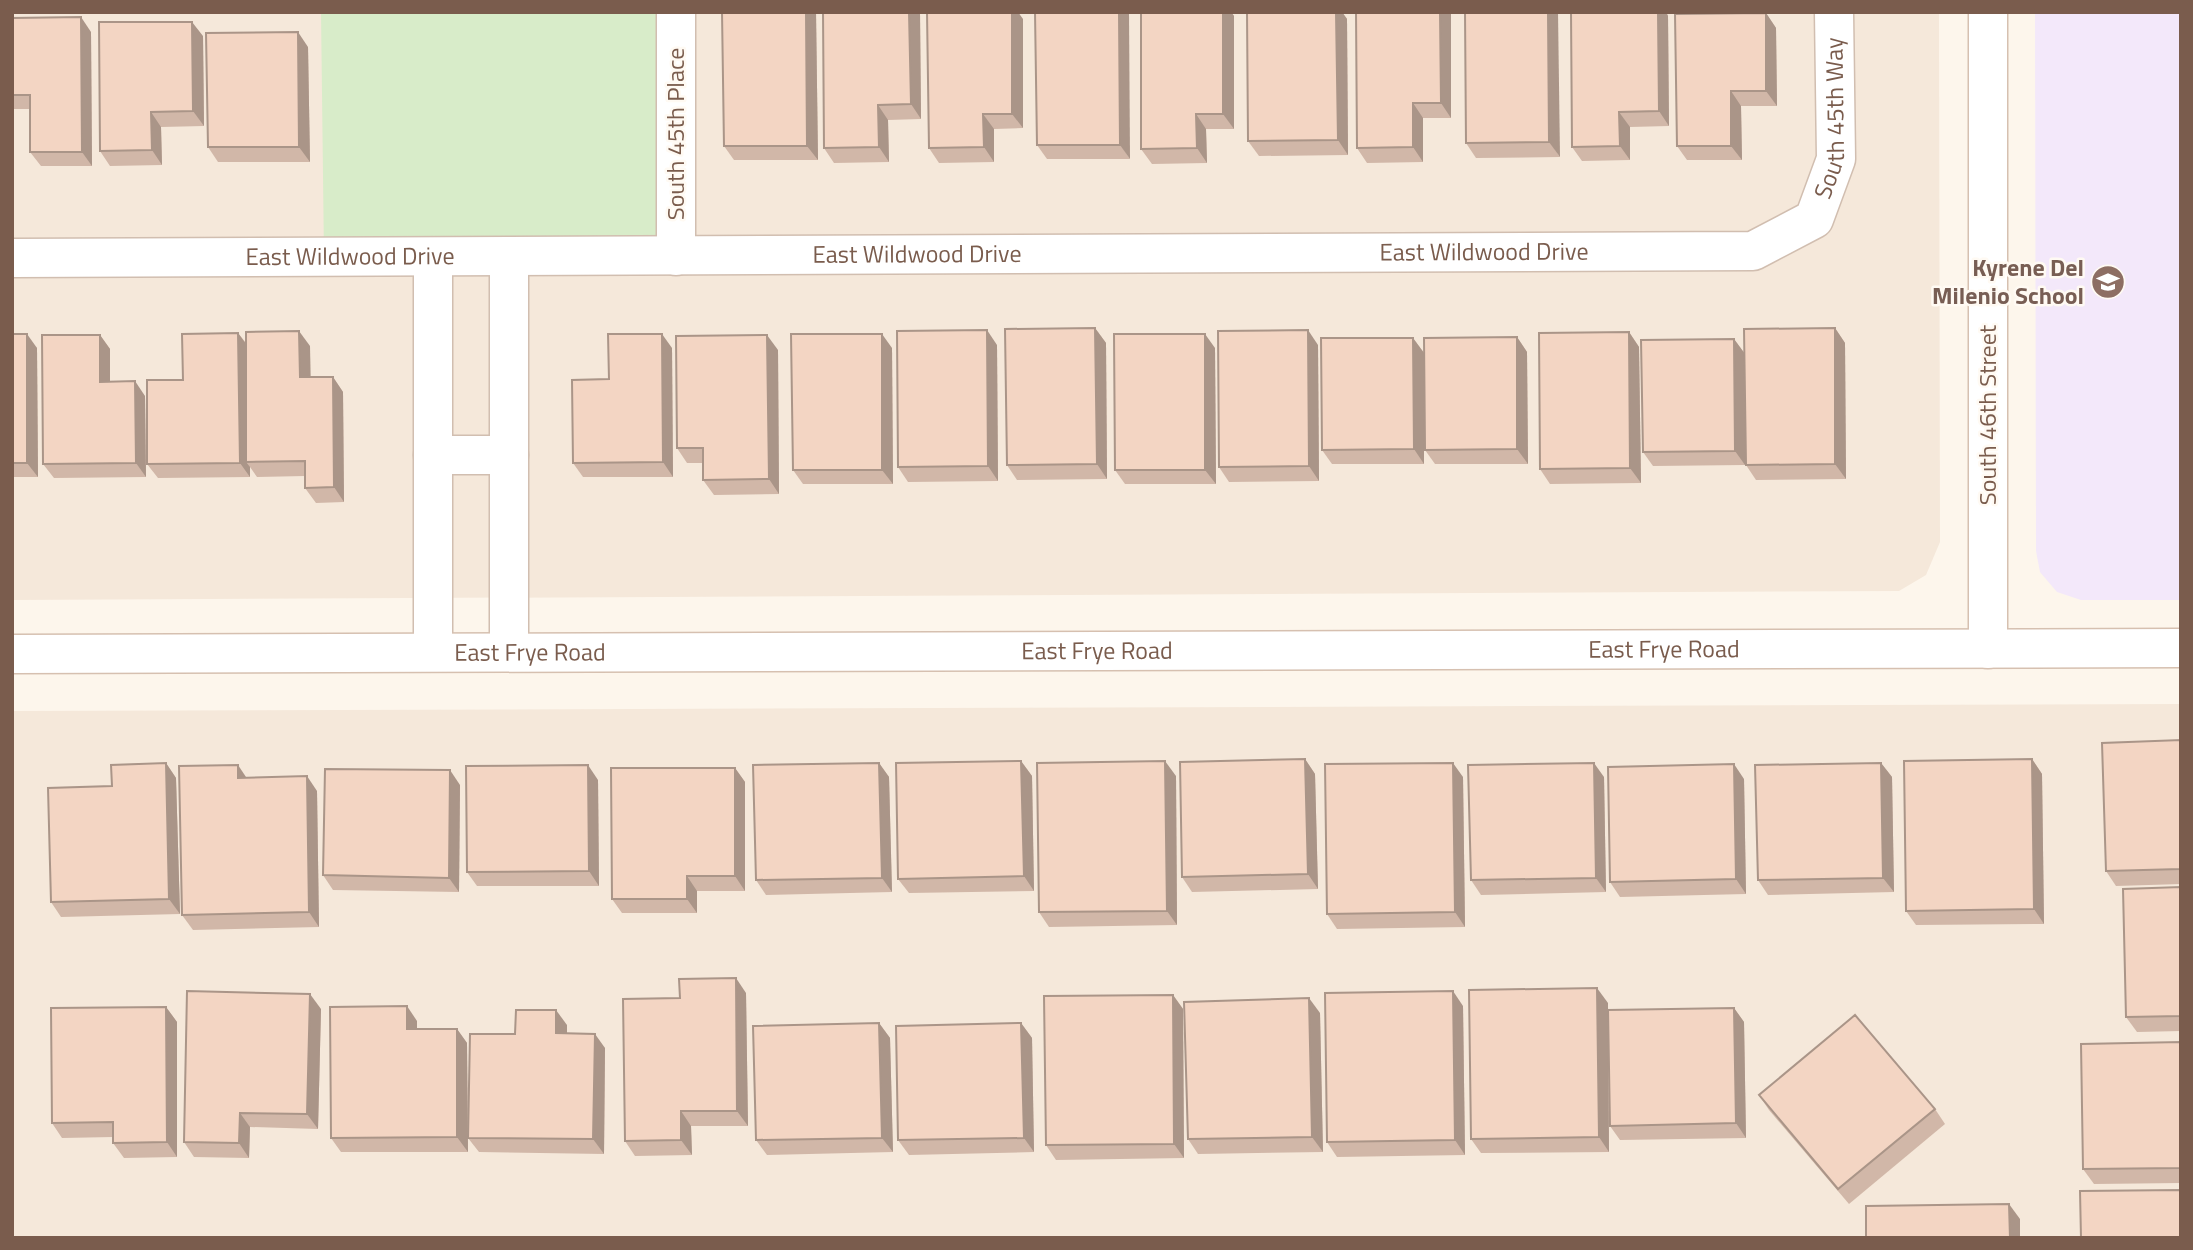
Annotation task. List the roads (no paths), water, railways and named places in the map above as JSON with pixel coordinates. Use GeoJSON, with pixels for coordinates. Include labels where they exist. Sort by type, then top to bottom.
{"type":"FeatureCollection","features":[{"type":"Feature","properties":{"kind":"street","name":"South 45th Place"},"geometry":{"type":"LineString","coordinates":[[676,12],[677,256]]}},
{"type":"Feature","properties":{"kind":"street","name":"South 45th Way"},"geometry":{"type":"LineString","coordinates":[[1814,219],[1836,159],[1835,12]]}},
{"type":"Feature","properties":{"kind":"street","name":"South 46th Street"},"geometry":{"type":"LineString","coordinates":[[1987,649],[1988,12]]}},
{"type":"Feature","properties":{"kind":"street","name":"East Wildwood Drive"},"geometry":{"type":"LineString","coordinates":[[12,258],[1753,251],[1814,219]]}},
{"type":"Feature","properties":{"kind":"street"},"geometry":{"type":"LineString","coordinates":[[433,257],[433,652]]}},
{"type":"Feature","properties":{"kind":"street"},"geometry":{"type":"LineString","coordinates":[[509,257],[509,652]]}},
{"type":"Feature","properties":{"kind":"street"},"geometry":{"type":"LineString","coordinates":[[433,455],[509,455]]}},
{"type":"Feature","properties":{"kind":"street","name":"East Frye Road"},"geometry":{"type":"LineString","coordinates":[[12,654],[2181,648]]}},
{"type":"Feature","properties":{"kind":"place","name":"Kyrene Del Milenio School"},"geometry":{"type":"Point","coordinates":[2108,282]}}]}
